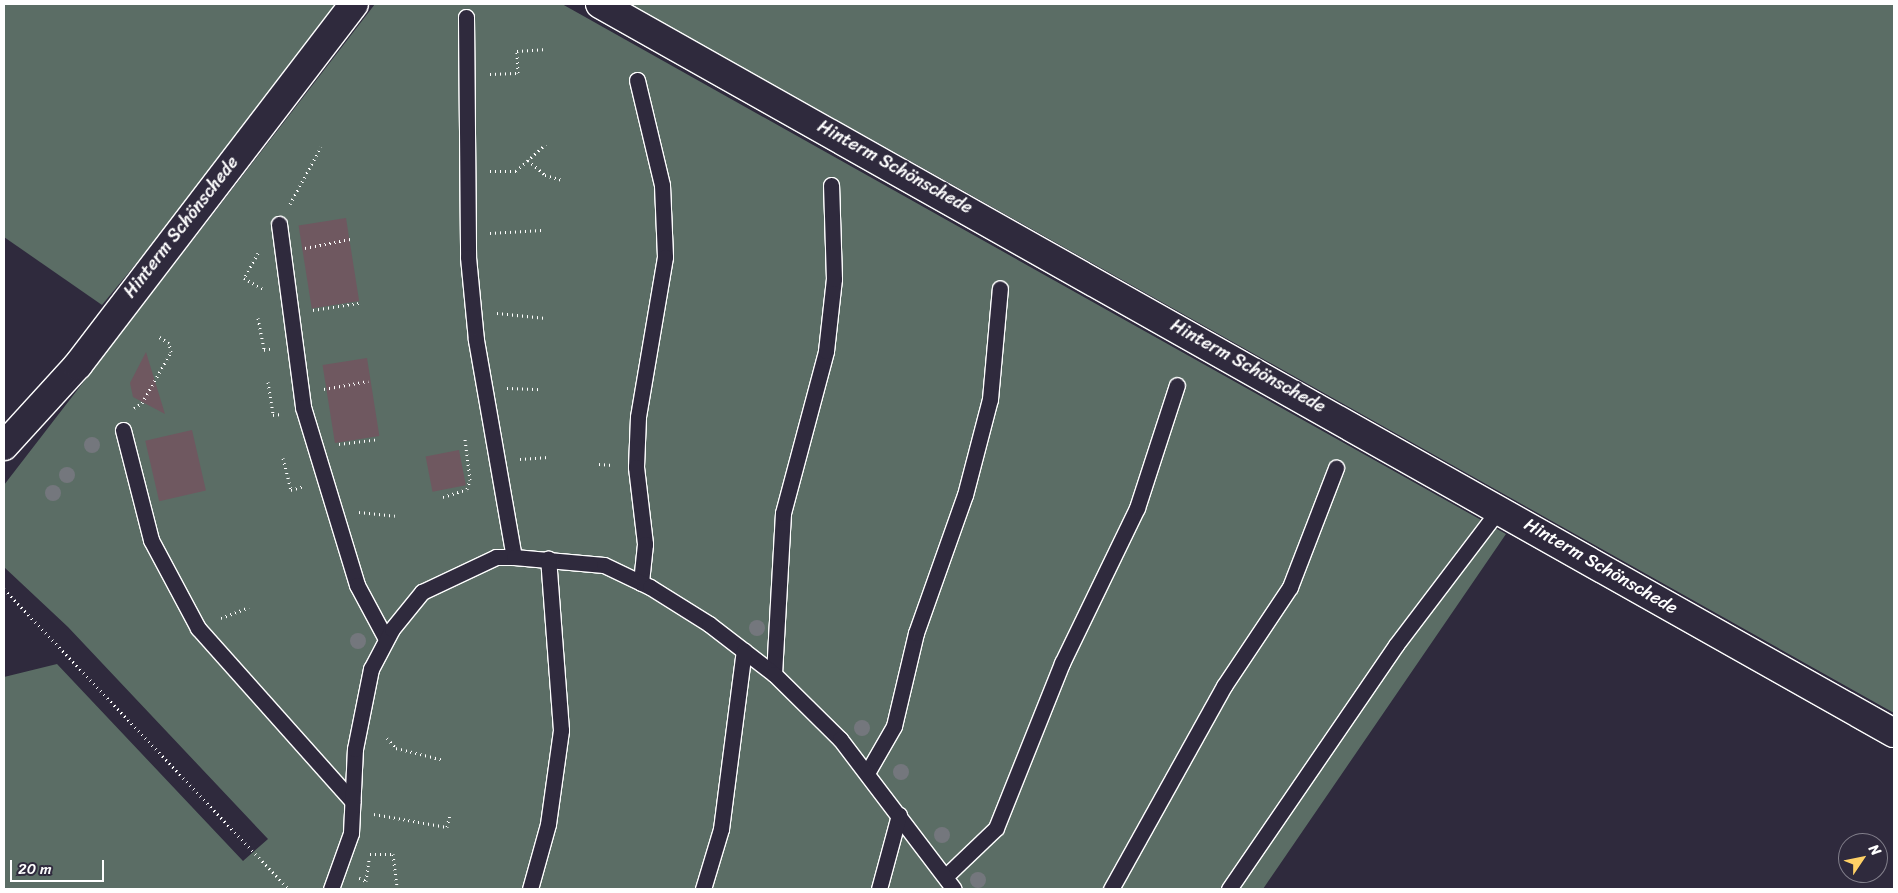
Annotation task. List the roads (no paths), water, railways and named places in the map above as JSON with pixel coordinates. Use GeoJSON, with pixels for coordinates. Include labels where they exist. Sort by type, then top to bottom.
{"type":"FeatureCollection","features":[{"type":"Feature","properties":{"kind":"street","name":"Hinterm Schönschede"},"geometry":{"type":"LineString","coordinates":[[4,446],[78,365],[354,4]]}},
{"type":"Feature","properties":{"kind":"street","name":"Hinterm Schönschede"},"geometry":{"type":"LineString","coordinates":[[600,4],[1500,508],[1894,733]]}},
{"type":"Feature","properties":{"kind":"lane"},"geometry":{"type":"LineString","coordinates":[[466,17],[465,172],[473,311],[514,557]]}},
{"type":"Feature","properties":{"kind":"lane"},"geometry":{"type":"LineString","coordinates":[[637,80],[662,185],[665,257],[638,417],[636,467],[645,544],[641,583]]}},
{"type":"Feature","properties":{"kind":"lane"},"geometry":{"type":"LineString","coordinates":[[774,674],[783,513],[826,351],[834,278],[831,185]]}},
{"type":"Feature","properties":{"kind":"lane"},"geometry":{"type":"LineString","coordinates":[[279,230],[301,393],[314,447],[331,508],[357,585],[386,639]]}},
{"type":"Feature","properties":{"kind":"lane"},"geometry":{"type":"LineString","coordinates":[[867,773],[894,726],[919,624],[965,495],[990,400],[1000,288]]}},
{"type":"Feature","properties":{"kind":"lane"},"geometry":{"type":"LineString","coordinates":[[946,876],[996,828],[1011,797],[1062,663],[1137,508],[1178,385]]}},
{"type":"Feature","properties":{"kind":"lane"},"geometry":{"type":"LineString","coordinates":[[123,430],[151,540],[198,628],[352,806]]}},
{"type":"Feature","properties":{"kind":"lane"},"geometry":{"type":"LineString","coordinates":[[1112,889],[1224,686],[1290,587],[1336,468]]}},
{"type":"Feature","properties":{"kind":"lane"},"geometry":{"type":"LineString","coordinates":[[1229,889],[1396,646],[1500,508]]}},
{"type":"Feature","properties":{"kind":"lane"},"geometry":{"type":"LineString","coordinates":[[331,889],[339,872],[352,806],[355,748],[370,668],[386,639],[422,592],[496,558],[514,557],[548,558],[604,565],[641,583],[744,650],[774,674],[840,739],[954,889]]}},
{"type":"Feature","properties":{"kind":"lane"},"geometry":{"type":"LineString","coordinates":[[530,889],[548,824],[561,730],[548,558]]}},
{"type":"Feature","properties":{"kind":"lane"},"geometry":{"type":"LineString","coordinates":[[703,889],[721,829],[744,650]]}},
{"type":"Feature","properties":{"kind":"lane"},"geometry":{"type":"LineString","coordinates":[[879,889],[899,815]]}}]}
